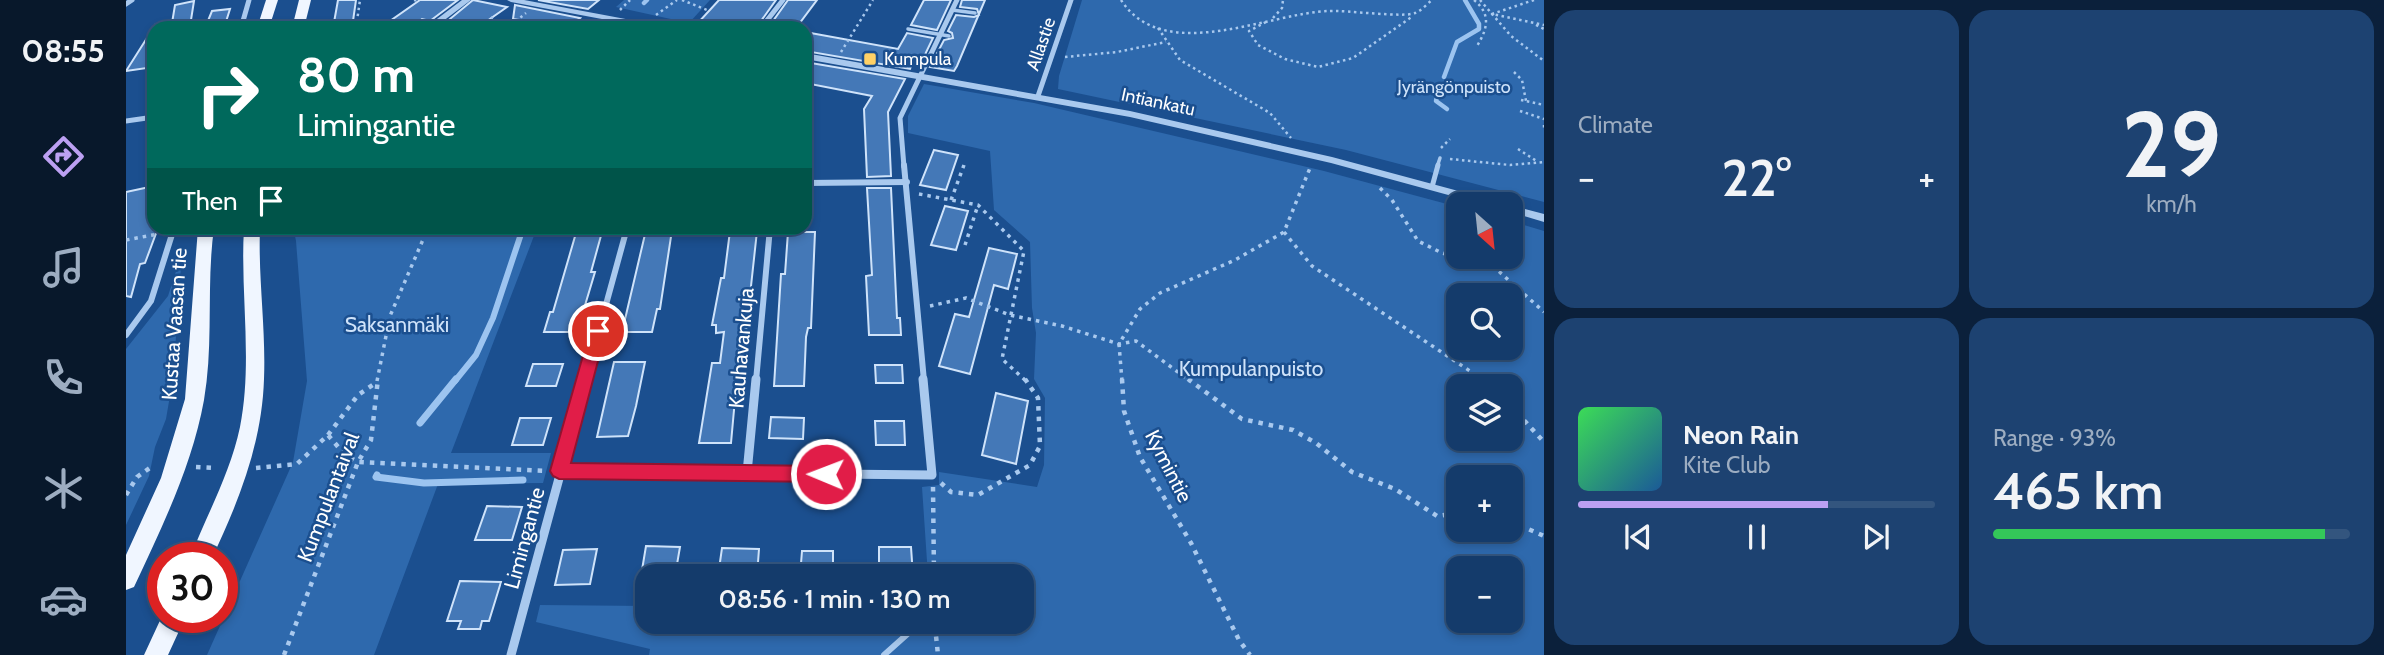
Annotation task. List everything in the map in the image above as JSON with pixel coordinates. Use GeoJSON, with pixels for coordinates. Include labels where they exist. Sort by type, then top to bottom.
{"type":"FeatureCollection","features":[{"type":"Feature","properties":{"kind":"main road"},"geometry":{"type":"LineString","coordinates":[[265,21],[272,0]]}},
{"type":"Feature","properties":{"kind":"main road"},"geometry":{"type":"LineString","coordinates":[[300,21],[305,0]]}},
{"type":"Feature","properties":{"kind":"main road","name":"Kustaa Vaasan tie"},"geometry":{"type":"LineString","coordinates":[[126,579],[155,518],[176,465],[191,416],[198,373],[206,235]]}},
{"type":"Feature","properties":{"kind":"main road"},"geometry":{"type":"LineString","coordinates":[[208,542],[240,468],[251,424],[255,377],[252,235]]}},
{"type":"Feature","properties":{"kind":"main road"},"geometry":{"type":"LineString","coordinates":[[156,655],[166,633]]}},
{"type":"Feature","properties":{"kind":"street"},"geometry":{"type":"LineString","coordinates":[[126,4],[132,0]]}},
{"type":"Feature","properties":{"kind":"street"},"geometry":{"type":"LineString","coordinates":[[243,21],[249,0]]}},
{"type":"Feature","properties":{"kind":"street"},"geometry":{"type":"LineString","coordinates":[[438,21],[467,0]]}},
{"type":"Feature","properties":{"kind":"street"},"geometry":{"type":"LineString","coordinates":[[511,0],[540,2],[630,21]]}},
{"type":"Feature","properties":{"kind":"street"},"geometry":{"type":"LineString","coordinates":[[766,21],[783,0]]}},
{"type":"Feature","properties":{"kind":"street"},"geometry":{"type":"LineString","coordinates":[[559,471],[932,475],[900,118],[957,0]]}},
{"type":"Feature","properties":{"kind":"street","name":"Allastie"},"geometry":{"type":"LineString","coordinates":[[1038,96],[1071,0]]}},
{"type":"Feature","properties":{"kind":"street","name":"Intiankatu"},"geometry":{"type":"LineString","coordinates":[[812,56],[837,57],[920,76],[1038,96],[1233,136],[1451,192]]}},
{"type":"Feature","properties":{"kind":"street"},"geometry":{"type":"LineString","coordinates":[[126,121],[147,118]]}},
{"type":"Feature","properties":{"kind":"street"},"geometry":{"type":"LineString","coordinates":[[812,183],[907,181]]}},
{"type":"Feature","properties":{"kind":"street"},"geometry":{"type":"LineString","coordinates":[[1523,212],[1544,218]]}},
{"type":"Feature","properties":{"kind":"street","name":"Kustaa Vaasan tie"},"geometry":{"type":"LineString","coordinates":[[126,335],[151,301],[172,235]]}},
{"type":"Feature","properties":{"kind":"street","name":"Limingantie"},"geometry":{"type":"LineString","coordinates":[[511,655],[625,235]]}},
{"type":"Feature","properties":{"kind":"street","name":"Kauhavankuja"},"geometry":{"type":"LineString","coordinates":[[747,473],[769,235]]}},
{"type":"Feature","properties":{"kind":"lane"},"geometry":{"type":"LineString","coordinates":[[953,10],[975,13]]}},
{"type":"Feature","properties":{"kind":"lane"},"geometry":{"type":"LineString","coordinates":[[908,29],[949,36]]}},
{"type":"Feature","properties":{"kind":"lane"},"geometry":{"type":"LineString","coordinates":[[1432,187],[1440,158]]}},
{"type":"Feature","properties":{"kind":"lane"},"geometry":{"type":"LineString","coordinates":[[884,655],[907,634]]}},
{"type":"Feature","properties":{"kind":"path"},"geometry":{"type":"LineString","coordinates":[[357,21],[360,0]]}},
{"type":"Feature","properties":{"kind":"path"},"geometry":{"type":"LineString","coordinates":[[655,16],[677,0]]}},
{"type":"Feature","properties":{"kind":"path"},"geometry":{"type":"LineString","coordinates":[[682,0],[707,10]]}},
{"type":"Feature","properties":{"kind":"path"},"geometry":{"type":"LineString","coordinates":[[837,57],[873,0]]}},
{"type":"Feature","properties":{"kind":"path"},"geometry":{"type":"LineString","coordinates":[[1121,0],[1130,14],[1158,28],[1212,34],[1272,20],[1329,11],[1414,14]]}},
{"type":"Feature","properties":{"kind":"path"},"geometry":{"type":"LineString","coordinates":[[1283,0],[1282,8],[1272,20],[1249,31],[1258,45],[1285,59],[1318,67],[1353,58],[1386,37],[1432,0]]}},
{"type":"Feature","properties":{"kind":"path"},"geometry":{"type":"LineString","coordinates":[[1474,0],[1482,6],[1487,17],[1488,30],[1477,46]]}},
{"type":"Feature","properties":{"kind":"path"},"geometry":{"type":"LineString","coordinates":[[1480,0],[1511,36],[1544,61]]}},
{"type":"Feature","properties":{"kind":"path"},"geometry":{"type":"LineString","coordinates":[[1492,14],[1534,0]]}},
{"type":"Feature","properties":{"kind":"path"},"geometry":{"type":"LineString","coordinates":[[516,21],[540,2]]}},
{"type":"Feature","properties":{"kind":"path"},"geometry":{"type":"LineString","coordinates":[[1492,14],[1544,27]]}},
{"type":"Feature","properties":{"kind":"path"},"geometry":{"type":"LineString","coordinates":[[491,17],[496,21]]}},
{"type":"Feature","properties":{"kind":"path"},"geometry":{"type":"LineString","coordinates":[[1158,28],[1180,60],[1263,109],[1286,127],[1293,143]]}},
{"type":"Feature","properties":{"kind":"path"},"geometry":{"type":"LineString","coordinates":[[1059,57],[1117,52],[1166,42]]}},
{"type":"Feature","properties":{"kind":"path"},"geometry":{"type":"LineString","coordinates":[[1514,72],[1522,80],[1526,101]]}},
{"type":"Feature","properties":{"kind":"path"},"geometry":{"type":"LineString","coordinates":[[1521,100],[1544,105]]}},
{"type":"Feature","properties":{"kind":"path"},"geometry":{"type":"LineString","coordinates":[[1520,111],[1544,119]]}},
{"type":"Feature","properties":{"kind":"path"},"geometry":{"type":"LineString","coordinates":[[1518,149],[1538,162]]}},
{"type":"Feature","properties":{"kind":"path"},"geometry":{"type":"LineString","coordinates":[[1440,158],[1510,165],[1544,162]]}},
{"type":"Feature","properties":{"kind":"path"},"geometry":{"type":"LineString","coordinates":[[1119,344],[1140,309],[1160,293],[1235,260],[1284,232],[1312,164]]}},
{"type":"Feature","properties":{"kind":"path"},"geometry":{"type":"LineString","coordinates":[[951,200],[964,165]]}},
{"type":"Feature","properties":{"kind":"path"},"geometry":{"type":"LineString","coordinates":[[1373,184],[1398,206],[1417,241],[1443,255],[1484,263],[1504,272],[1544,312]]}},
{"type":"Feature","properties":{"kind":"path"},"geometry":{"type":"LineString","coordinates":[[908,192],[978,205],[1024,251],[1002,359],[1025,379],[1038,398],[1040,446],[1030,465],[978,495],[951,492],[932,475]]}},
{"type":"Feature","properties":{"kind":"path"},"geometry":{"type":"LineString","coordinates":[[965,245],[978,205]]}},
{"type":"Feature","properties":{"kind":"path"},"geometry":{"type":"LineString","coordinates":[[1284,232],[1312,266],[1474,374]]}},
{"type":"Feature","properties":{"kind":"path"},"geometry":{"type":"LineString","coordinates":[[126,240],[151,235]]}},
{"type":"Feature","properties":{"kind":"path","name":"Kumpulantaival"},"geometry":{"type":"LineString","coordinates":[[284,655],[358,462],[370,440],[377,382],[390,316],[425,235]]}},
{"type":"Feature","properties":{"kind":"path"},"geometry":{"type":"LineString","coordinates":[[918,308],[966,298],[1010,315],[1062,326],[1119,344],[1136,341],[1242,419],[1293,430],[1316,443],[1352,472],[1395,488],[1437,516],[1446,515]]}},
{"type":"Feature","properties":{"kind":"path","name":"Kymintie"},"geometry":{"type":"LineString","coordinates":[[1119,344],[1124,411],[1140,457],[1191,543],[1239,640],[1250,655]]}},
{"type":"Feature","properties":{"kind":"path"},"geometry":{"type":"LineString","coordinates":[[126,495],[144,469],[157,463],[240,468],[291,467],[298,464],[328,435],[358,395],[377,382]]}},
{"type":"Feature","properties":{"kind":"path"},"geometry":{"type":"LineString","coordinates":[[1523,419],[1544,442]]}},
{"type":"Feature","properties":{"kind":"path"},"geometry":{"type":"LineString","coordinates":[[328,435],[345,455],[358,462],[559,471]]}},
{"type":"Feature","properties":{"kind":"path"},"geometry":{"type":"LineString","coordinates":[[932,475],[934,564]]}},
{"type":"Feature","properties":{"kind":"path"},"geometry":{"type":"LineString","coordinates":[[1523,526],[1544,536]]}},
{"type":"Feature","properties":{"kind":"path"},"geometry":{"type":"LineString","coordinates":[[936,634],[938,655]]}},
{"type":"Feature","properties":{"kind":"green space"},"geometry":{"type":"Polygon","coordinates":[[[624,0],[710,0],[691,21],[616,7],[624,0]]]}},
{"type":"Feature","properties":{"kind":"green space","name":"Jyrängönpuisto"},"geometry":{"type":"Polygon","coordinates":[[[1082,0],[1544,0],[1544,202],[1523,196],[1523,192],[1506,192],[1346,150],[1058,89],[1059,76],[1082,0]]]}},
{"type":"Feature","properties":{"kind":"green space","name":"Kumpulanpuisto"},"geometry":{"type":"Polygon","coordinates":[[[924,84],[1034,103],[1324,171],[1446,204],[1446,270],[1522,270],[1523,225],[1544,231],[1544,655],[649,655],[650,649],[536,622],[540,605],[635,606],[635,634],[1034,634],[1034,564],[927,564],[922,487],[939,485],[939,472],[1037,487],[1044,465],[1045,398],[1034,379],[1036,333],[1032,308],[1030,242],[994,210],[990,151],[908,133],[908,116],[924,84]]]}},
{"type":"Feature","properties":{"kind":"green space","name":"Saksanmäki"},"geometry":{"type":"Polygon","coordinates":[[[295,235],[534,235],[451,453],[551,453],[543,483],[438,484],[374,655],[207,655],[217,633],[238,633],[238,585],[293,462],[307,381],[295,235]]]}},
{"type":"Feature","properties":{"kind":"green space"},"geometry":{"type":"Polygon","coordinates":[[[182,253],[173,378],[166,419],[155,447],[149,476],[126,525],[126,349],[168,296],[182,253]]]}},
{"type":"Feature","properties":{"kind":"building"},"geometry":{"type":"Polygon","coordinates":[[[338,0],[356,0],[353,21],[334,21],[338,0]]]}},
{"type":"Feature","properties":{"kind":"building"},"geometry":{"type":"Polygon","coordinates":[[[420,0],[458,0],[430,21],[390,21],[420,0]]]}},
{"type":"Feature","properties":{"kind":"building"},"geometry":{"type":"Polygon","coordinates":[[[473,0],[507,7],[487,21],[447,21],[473,0]]]}},
{"type":"Feature","properties":{"kind":"building"},"geometry":{"type":"Polygon","coordinates":[[[538,0],[599,0],[588,9],[538,0]]]}},
{"type":"Feature","properties":{"kind":"building"},"geometry":{"type":"Polygon","coordinates":[[[719,0],[776,0],[761,21],[700,21],[719,0]]]}},
{"type":"Feature","properties":{"kind":"building"},"geometry":{"type":"Polygon","coordinates":[[[788,0],[817,0],[801,21],[773,21],[788,0]]]}},
{"type":"Feature","properties":{"kind":"building"},"geometry":{"type":"Polygon","coordinates":[[[924,0],[951,0],[937,30],[911,25],[924,0]]]}},
{"type":"Feature","properties":{"kind":"building"},"geometry":{"type":"Polygon","coordinates":[[[962,0],[985,0],[979,14],[977,9],[960,7],[962,0]]]}},
{"type":"Feature","properties":{"kind":"building"},"geometry":{"type":"Polygon","coordinates":[[[194,1],[191,20],[172,21],[175,5],[194,1]]]}},
{"type":"Feature","properties":{"kind":"building"},"geometry":{"type":"Polygon","coordinates":[[[515,5],[580,18],[576,21],[513,19],[515,5]]]}},
{"type":"Feature","properties":{"kind":"building"},"geometry":{"type":"Polygon","coordinates":[[[230,9],[226,21],[208,21],[212,11],[230,9]]]}},
{"type":"Feature","properties":{"kind":"building"},"geometry":{"type":"Polygon","coordinates":[[[956,15],[978,15],[954,71],[930,67],[944,40],[953,38],[948,31],[956,15]]]}},
{"type":"Feature","properties":{"kind":"building"},"geometry":{"type":"Polygon","coordinates":[[[812,33],[898,49],[907,33],[933,38],[920,65],[912,64],[910,69],[812,52],[812,33]]]}},
{"type":"Feature","properties":{"kind":"building"},"geometry":{"type":"Polygon","coordinates":[[[147,38],[147,68],[126,71],[147,38]]]}},
{"type":"Feature","properties":{"kind":"building"},"geometry":{"type":"Polygon","coordinates":[[[812,63],[905,79],[888,112],[891,176],[867,177],[864,109],[872,96],[812,84],[812,63]]]}},
{"type":"Feature","properties":{"kind":"building"},"geometry":{"type":"Polygon","coordinates":[[[934,150],[958,155],[946,190],[920,185],[934,150]]]}},
{"type":"Feature","properties":{"kind":"building"},"geometry":{"type":"Polygon","coordinates":[[[147,188],[147,235],[155,235],[145,263],[140,264],[131,297],[126,296],[126,192],[147,188]]]}},
{"type":"Feature","properties":{"kind":"building"},"geometry":{"type":"Polygon","coordinates":[[[867,188],[891,188],[897,318],[900,318],[901,335],[869,335],[866,276],[872,275],[867,188]]]}},
{"type":"Feature","properties":{"kind":"building"},"geometry":{"type":"Polygon","coordinates":[[[945,206],[968,211],[956,250],[931,245],[945,206]]]}},
{"type":"Feature","properties":{"kind":"building"},"geometry":{"type":"Polygon","coordinates":[[[812,232],[815,232],[811,328],[808,328],[806,337],[804,386],[774,386],[781,274],[785,274],[788,235],[812,235],[812,232]]]}},
{"type":"Feature","properties":{"kind":"building"},"geometry":{"type":"Polygon","coordinates":[[[575,235],[601,235],[591,272],[595,272],[577,332],[544,332],[550,312],[553,312],[575,235]]]}},
{"type":"Feature","properties":{"kind":"building"},"geometry":{"type":"Polygon","coordinates":[[[645,235],[671,235],[660,309],[657,309],[652,332],[622,332],[645,235]]]}},
{"type":"Feature","properties":{"kind":"building"},"geometry":{"type":"Polygon","coordinates":[[[729,235],[757,235],[746,332],[741,333],[731,443],[699,443],[712,363],[720,363],[724,332],[716,333],[716,325],[712,325],[721,278],[724,278],[729,235]]]}},
{"type":"Feature","properties":{"kind":"building"},"geometry":{"type":"Polygon","coordinates":[[[989,248],[1017,254],[1008,289],[994,285],[970,374],[939,366],[955,314],[969,317],[989,248]]]}},
{"type":"Feature","properties":{"kind":"building"},"geometry":{"type":"Polygon","coordinates":[[[614,362],[645,362],[636,406],[628,436],[597,437],[614,362]]]}},
{"type":"Feature","properties":{"kind":"building"},"geometry":{"type":"Polygon","coordinates":[[[533,364],[563,364],[556,386],[526,386],[533,364]]]}},
{"type":"Feature","properties":{"kind":"building"},"geometry":{"type":"Polygon","coordinates":[[[875,365],[902,365],[903,383],[876,383],[875,365]]]}},
{"type":"Feature","properties":{"kind":"building"},"geometry":{"type":"Polygon","coordinates":[[[996,393],[1028,401],[1016,464],[982,455],[996,393]]]}},
{"type":"Feature","properties":{"kind":"building"},"geometry":{"type":"Polygon","coordinates":[[[771,417],[804,418],[803,439],[769,438],[771,417]]]}},
{"type":"Feature","properties":{"kind":"building"},"geometry":{"type":"Polygon","coordinates":[[[520,418],[551,418],[543,445],[512,445],[520,418]]]}},
{"type":"Feature","properties":{"kind":"building"},"geometry":{"type":"Polygon","coordinates":[[[875,421],[904,421],[905,445],[876,445],[875,421]]]}},
{"type":"Feature","properties":{"kind":"building"},"geometry":{"type":"Polygon","coordinates":[[[487,506],[522,507],[512,540],[475,540],[487,506]]]}},
{"type":"Feature","properties":{"kind":"building"},"geometry":{"type":"Polygon","coordinates":[[[646,546],[680,547],[677,564],[643,564],[646,546]]]}},
{"type":"Feature","properties":{"kind":"building"},"geometry":{"type":"Polygon","coordinates":[[[879,547],[911,547],[912,564],[879,564],[879,547]]]}},
{"type":"Feature","properties":{"kind":"building"},"geometry":{"type":"Polygon","coordinates":[[[722,548],[759,549],[758,564],[720,564],[722,548]]]}},
{"type":"Feature","properties":{"kind":"building"},"geometry":{"type":"Polygon","coordinates":[[[597,549],[590,584],[555,585],[563,550],[597,549]]]}},
{"type":"Feature","properties":{"kind":"building"},"geometry":{"type":"Polygon","coordinates":[[[802,551],[833,551],[833,564],[801,564],[802,551]]]}},
{"type":"Feature","properties":{"kind":"building"},"geometry":{"type":"Polygon","coordinates":[[[460,581],[501,582],[489,621],[482,621],[480,629],[458,629],[461,621],[447,621],[460,581]]]}},
{"type":"Feature","properties":{"kind":"waterway"},"geometry":{"type":"LineString","coordinates":[[644,3],[647,0]]}},
{"type":"Feature","properties":{"kind":"waterway"},"geometry":{"type":"LineString","coordinates":[[1444,77],[1457,42],[1479,29],[1479,24],[1465,0]]}},
{"type":"Feature","properties":{"kind":"waterway"},"geometry":{"type":"LineString","coordinates":[[1439,88],[1436,101],[1447,109]]}},
{"type":"Feature","properties":{"kind":"waterway"},"geometry":{"type":"LineString","coordinates":[[455,381],[476,355],[493,318],[521,235]]}},
{"type":"Feature","properties":{"kind":"waterway"},"geometry":{"type":"LineString","coordinates":[[420,423],[456,379]]}},
{"type":"Feature","properties":{"kind":"waterway"},"geometry":{"type":"LineString","coordinates":[[377,475],[376,477],[424,483],[523,480]]}},
{"type":"Feature","properties":{"kind":"place","name":"Kumpula"},"geometry":{"type":"Point","coordinates":[870,59]}},
{"type":"Feature","properties":{"kind":"route"},"geometry":{"type":"LineString","coordinates":[[598,331],[559,471],[826,474]]}}]}
